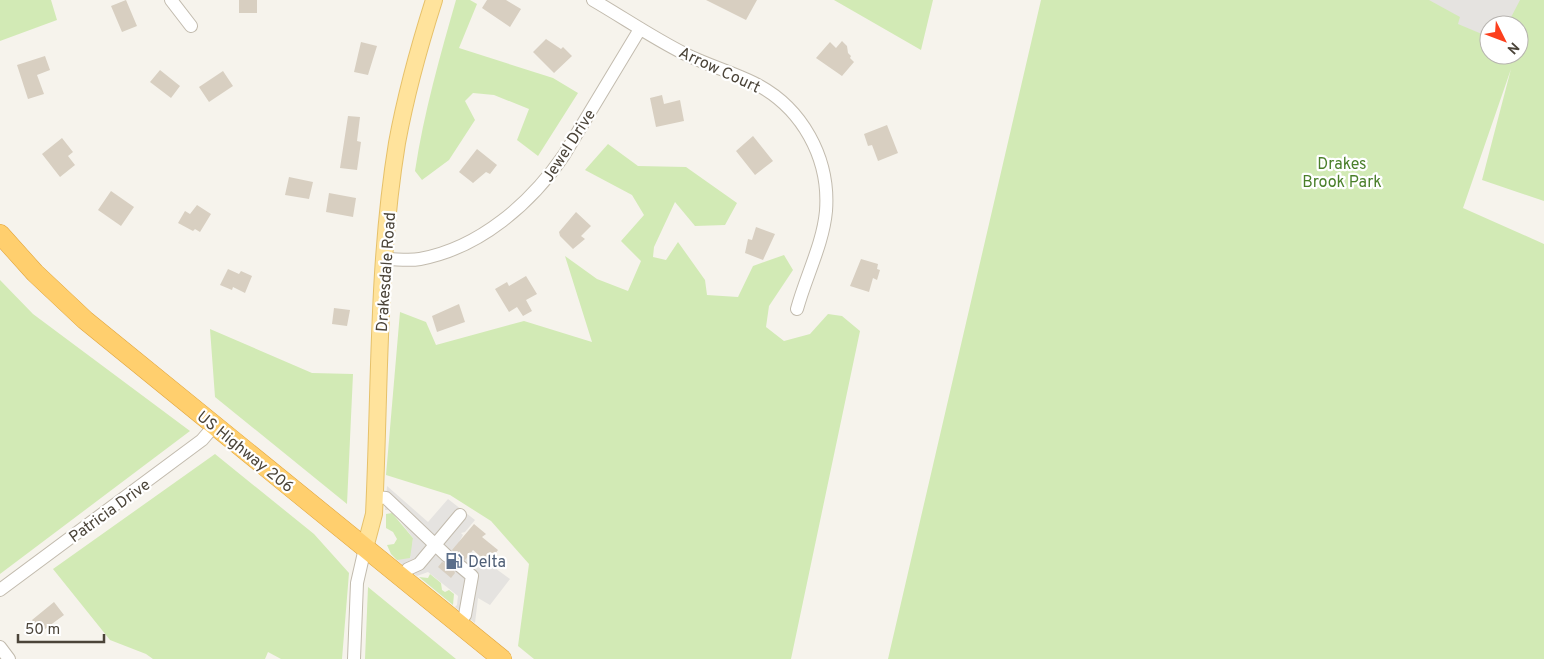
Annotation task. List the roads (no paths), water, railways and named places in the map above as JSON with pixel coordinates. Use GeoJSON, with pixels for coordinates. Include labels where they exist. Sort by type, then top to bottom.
{"type":"FeatureCollection","features":[{"type":"Feature","properties":{"kind":"highway","name":"US Highway 206"},"geometry":{"type":"LineString","coordinates":[[0,234],[34,273],[69,306],[502,659]]}},
{"type":"Feature","properties":{"kind":"main road","name":"Drakesdale Road"},"geometry":{"type":"LineString","coordinates":[[365,548],[373,520],[375,497],[385,259],[392,187],[401,122],[412,73],[434,0]]}},
{"type":"Feature","properties":{"kind":"street"},"geometry":{"type":"LineString","coordinates":[[170,0],[191,26]]}},
{"type":"Feature","properties":{"kind":"street","name":"Arrow Court"},"geometry":{"type":"LineString","coordinates":[[593,0],[686,54],[762,88],[792,112],[812,140],[823,171],[826,210],[822,232],[797,309]]}},
{"type":"Feature","properties":{"kind":"street","name":"Jewel Drive"},"geometry":{"type":"LineString","coordinates":[[385,259],[419,259],[459,246],[498,224],[527,200],[552,172],[564,154],[640,29]]}},
{"type":"Feature","properties":{"kind":"street","name":"Patricia Drive"},"geometry":{"type":"LineString","coordinates":[[0,590],[202,440],[214,426]]}},
{"type":"Feature","properties":{"kind":"street"},"geometry":{"type":"LineString","coordinates":[[375,497],[386,498],[421,529],[434,546],[447,556]]}},
{"type":"Feature","properties":{"kind":"street"},"geometry":{"type":"LineString","coordinates":[[400,577],[408,568],[419,564],[460,515]]}},
{"type":"Feature","properties":{"kind":"street"},"geometry":{"type":"LineString","coordinates":[[354,659],[357,583],[365,548]]}},
{"type":"Feature","properties":{"kind":"street"},"geometry":{"type":"LineString","coordinates":[[459,624],[465,615],[472,576],[460,566]]}},
{"type":"Feature","properties":{"kind":"street"},"geometry":{"type":"LineString","coordinates":[[0,647],[9,659]]}},
{"type":"Feature","properties":{"kind":"place","name":"Delta"},"geometry":{"type":"Point","coordinates":[454,561]}},
{"type":"Feature","properties":{"kind":"park label","name":"Drakes Brook Park"},"geometry":{"type":"Point","coordinates":[1342,172]}}]}
